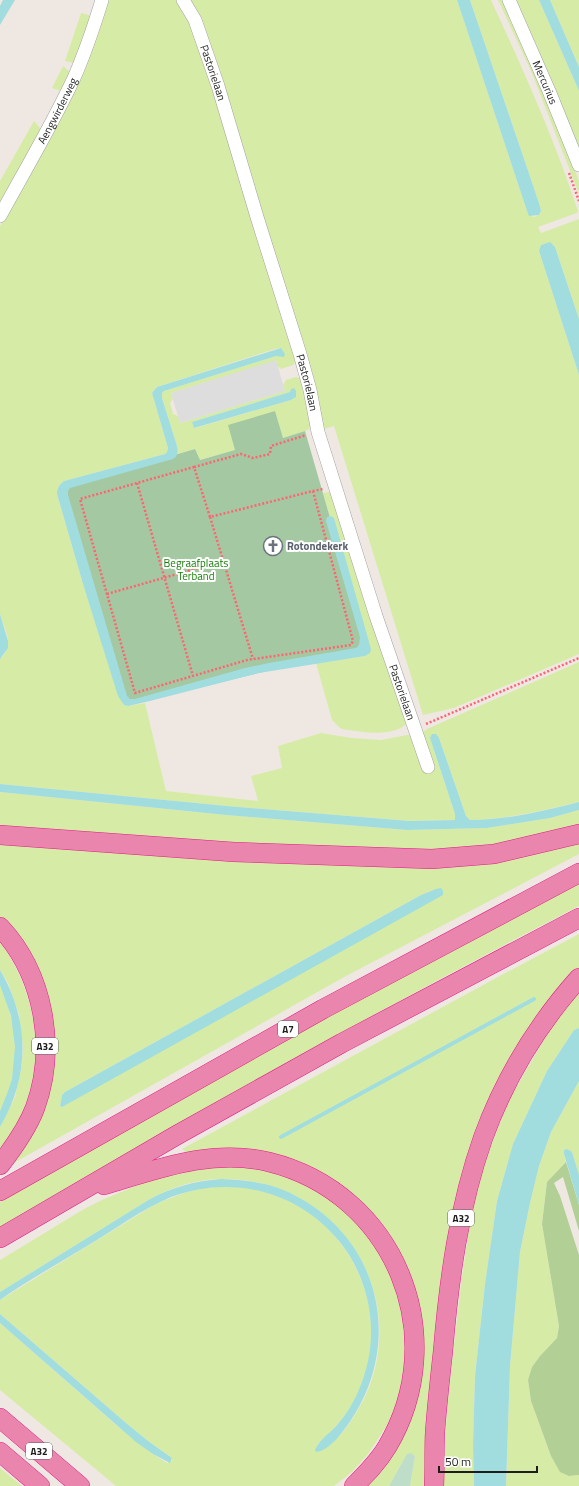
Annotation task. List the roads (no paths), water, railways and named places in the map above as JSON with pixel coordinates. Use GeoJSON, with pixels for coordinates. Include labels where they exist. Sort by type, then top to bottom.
{"type":"FeatureCollection","features":[{"type":"Feature","properties":{"kind":"highway"},"geometry":{"type":"LineString","coordinates":[[0,835],[234,852],[432,859],[494,854],[579,834]]}},
{"type":"Feature","properties":{"kind":"highway","name":"A7"},"geometry":{"type":"LineString","coordinates":[[0,1192],[323,1009],[579,873]]}},
{"type":"Feature","properties":{"kind":"highway"},"geometry":{"type":"LineString","coordinates":[[0,1238],[72,1195],[342,1043],[579,918]]}},
{"type":"Feature","properties":{"kind":"highway","name":"A32"},"geometry":{"type":"LineString","coordinates":[[0,927],[10,938],[23,958],[34,982],[42,1010],[45,1028],[43,1080],[35,1107],[20,1139],[0,1165]]}},
{"type":"Feature","properties":{"kind":"highway","name":"A32"},"geometry":{"type":"LineString","coordinates":[[434,1486],[435,1432],[453,1261],[472,1173],[483,1137],[497,1105],[521,1058],[545,1021],[579,978]]}},
{"type":"Feature","properties":{"kind":"highway"},"geometry":{"type":"LineString","coordinates":[[72,1195],[170,1165],[220,1157],[246,1158],[269,1162],[292,1169],[314,1179],[333,1190],[368,1221],[382,1239],[394,1259],[403,1279],[410,1301],[414,1324],[414,1372],[400,1420],[387,1447],[372,1468],[354,1486]]}},
{"type":"Feature","properties":{"kind":"highway","name":"A32"},"geometry":{"type":"LineString","coordinates":[[0,1418],[80,1485]]}},
{"type":"Feature","properties":{"kind":"highway","name":"A32"},"geometry":{"type":"LineString","coordinates":[[0,1452],[40,1486]]}},
{"type":"Feature","properties":{"kind":"street","name":"Pastorielaan"},"geometry":{"type":"LineString","coordinates":[[183,0],[195,20],[218,86],[302,361],[310,390],[318,432],[376,616],[428,767]]}},
{"type":"Feature","properties":{"kind":"street","name":"Mercurius"},"geometry":{"type":"LineString","coordinates":[[509,0],[549,91],[579,165]]}},
{"type":"Feature","properties":{"kind":"street","name":"Aengwirderweg"},"geometry":{"type":"LineString","coordinates":[[0,216],[74,78],[90,38],[100,1]]}},
{"type":"Feature","properties":{"kind":"water"},"geometry":{"type":"Polygon","coordinates":[[[3,0],[15,0],[0,25],[0,6],[3,0]]]}},
{"type":"Feature","properties":{"kind":"water"},"geometry":{"type":"Polygon","coordinates":[[[457,0],[470,0],[539,203],[541,211],[539,215],[529,216],[528,214],[457,0]]]}},
{"type":"Feature","properties":{"kind":"water"},"geometry":{"type":"Polygon","coordinates":[[[539,0],[550,0],[579,67],[579,91],[539,0]]]}},
{"type":"Feature","properties":{"kind":"water"},"geometry":{"type":"Polygon","coordinates":[[[550,242],[555,247],[579,319],[579,375],[539,251],[541,245],[550,242]]]}},
{"type":"Feature","properties":{"kind":"water"},"geometry":{"type":"Polygon","coordinates":[[[281,348],[285,354],[284,357],[276,356],[164,391],[162,393],[162,398],[177,446],[176,457],[70,488],[68,495],[127,696],[130,699],[135,699],[245,668],[356,648],[359,645],[360,637],[326,521],[327,517],[331,516],[334,518],[371,649],[370,653],[365,656],[259,673],[150,701],[128,706],[124,705],[118,696],[83,584],[57,494],[58,488],[64,481],[165,454],[167,452],[168,448],[152,393],[157,387],[281,348]]]}},
{"type":"Feature","properties":{"kind":"water"},"geometry":{"type":"Polygon","coordinates":[[[294,388],[296,391],[296,397],[291,400],[194,428],[192,422],[290,392],[291,389],[294,388]]]}},
{"type":"Feature","properties":{"kind":"water"},"geometry":{"type":"Polygon","coordinates":[[[0,614],[8,641],[8,648],[0,659],[0,614]]]}},
{"type":"Feature","properties":{"kind":"water"},"geometry":{"type":"Polygon","coordinates":[[[432,734],[436,734],[439,738],[466,816],[470,820],[511,817],[579,802],[579,810],[550,818],[487,828],[407,830],[226,815],[0,792],[0,784],[227,806],[410,821],[455,820],[455,814],[430,738],[432,734]]]}},
{"type":"Feature","properties":{"kind":"water"},"geometry":{"type":"Polygon","coordinates":[[[441,888],[443,895],[62,1107],[60,1106],[62,1095],[65,1092],[421,895],[441,888]]]}},
{"type":"Feature","properties":{"kind":"water"},"geometry":{"type":"Polygon","coordinates":[[[0,970],[10,989],[17,1009],[21,1029],[22,1048],[21,1068],[17,1088],[10,1108],[0,1127],[0,1111],[12,1079],[15,1047],[11,1016],[0,985],[0,970]]]}},
{"type":"Feature","properties":{"kind":"water"},"geometry":{"type":"Polygon","coordinates":[[[579,1028],[579,1081],[551,1132],[539,1166],[520,1252],[510,1366],[506,1486],[474,1486],[473,1445],[475,1376],[485,1284],[497,1201],[513,1144],[547,1071],[574,1030],[579,1028]]]}},
{"type":"Feature","properties":{"kind":"water"},"geometry":{"type":"Polygon","coordinates":[[[567,1149],[572,1152],[579,1175],[579,1205],[564,1154],[564,1150],[567,1149]]]}},
{"type":"Feature","properties":{"kind":"water"},"geometry":{"type":"Polygon","coordinates":[[[221,1179],[259,1183],[294,1195],[324,1214],[347,1238],[364,1266],[375,1296],[379,1328],[376,1360],[366,1392],[349,1423],[335,1441],[321,1451],[316,1452],[315,1450],[319,1443],[343,1418],[357,1395],[368,1361],[371,1330],[370,1314],[367,1298],[356,1268],[339,1241],[322,1224],[304,1210],[284,1199],[262,1192],[240,1188],[217,1187],[194,1190],[171,1197],[139,1214],[0,1300],[0,1292],[150,1199],[184,1185],[221,1179]]]}},
{"type":"Feature","properties":{"kind":"water"},"geometry":{"type":"Polygon","coordinates":[[[0,1314],[126,1423],[172,1458],[170,1463],[153,1454],[136,1442],[0,1323],[0,1314]]]}},
{"type":"Feature","properties":{"kind":"waterway"},"geometry":{"type":"LineString","coordinates":[[281,1137],[534,999]]}},
{"type":"Feature","properties":{"kind":"place","name":"Rotondekerk"},"geometry":{"type":"Point","coordinates":[273,546]}},
{"type":"Feature","properties":{"kind":"park label","name":"Begraafplaats Terband"},"geometry":{"type":"Point","coordinates":[196,569]}}]}
